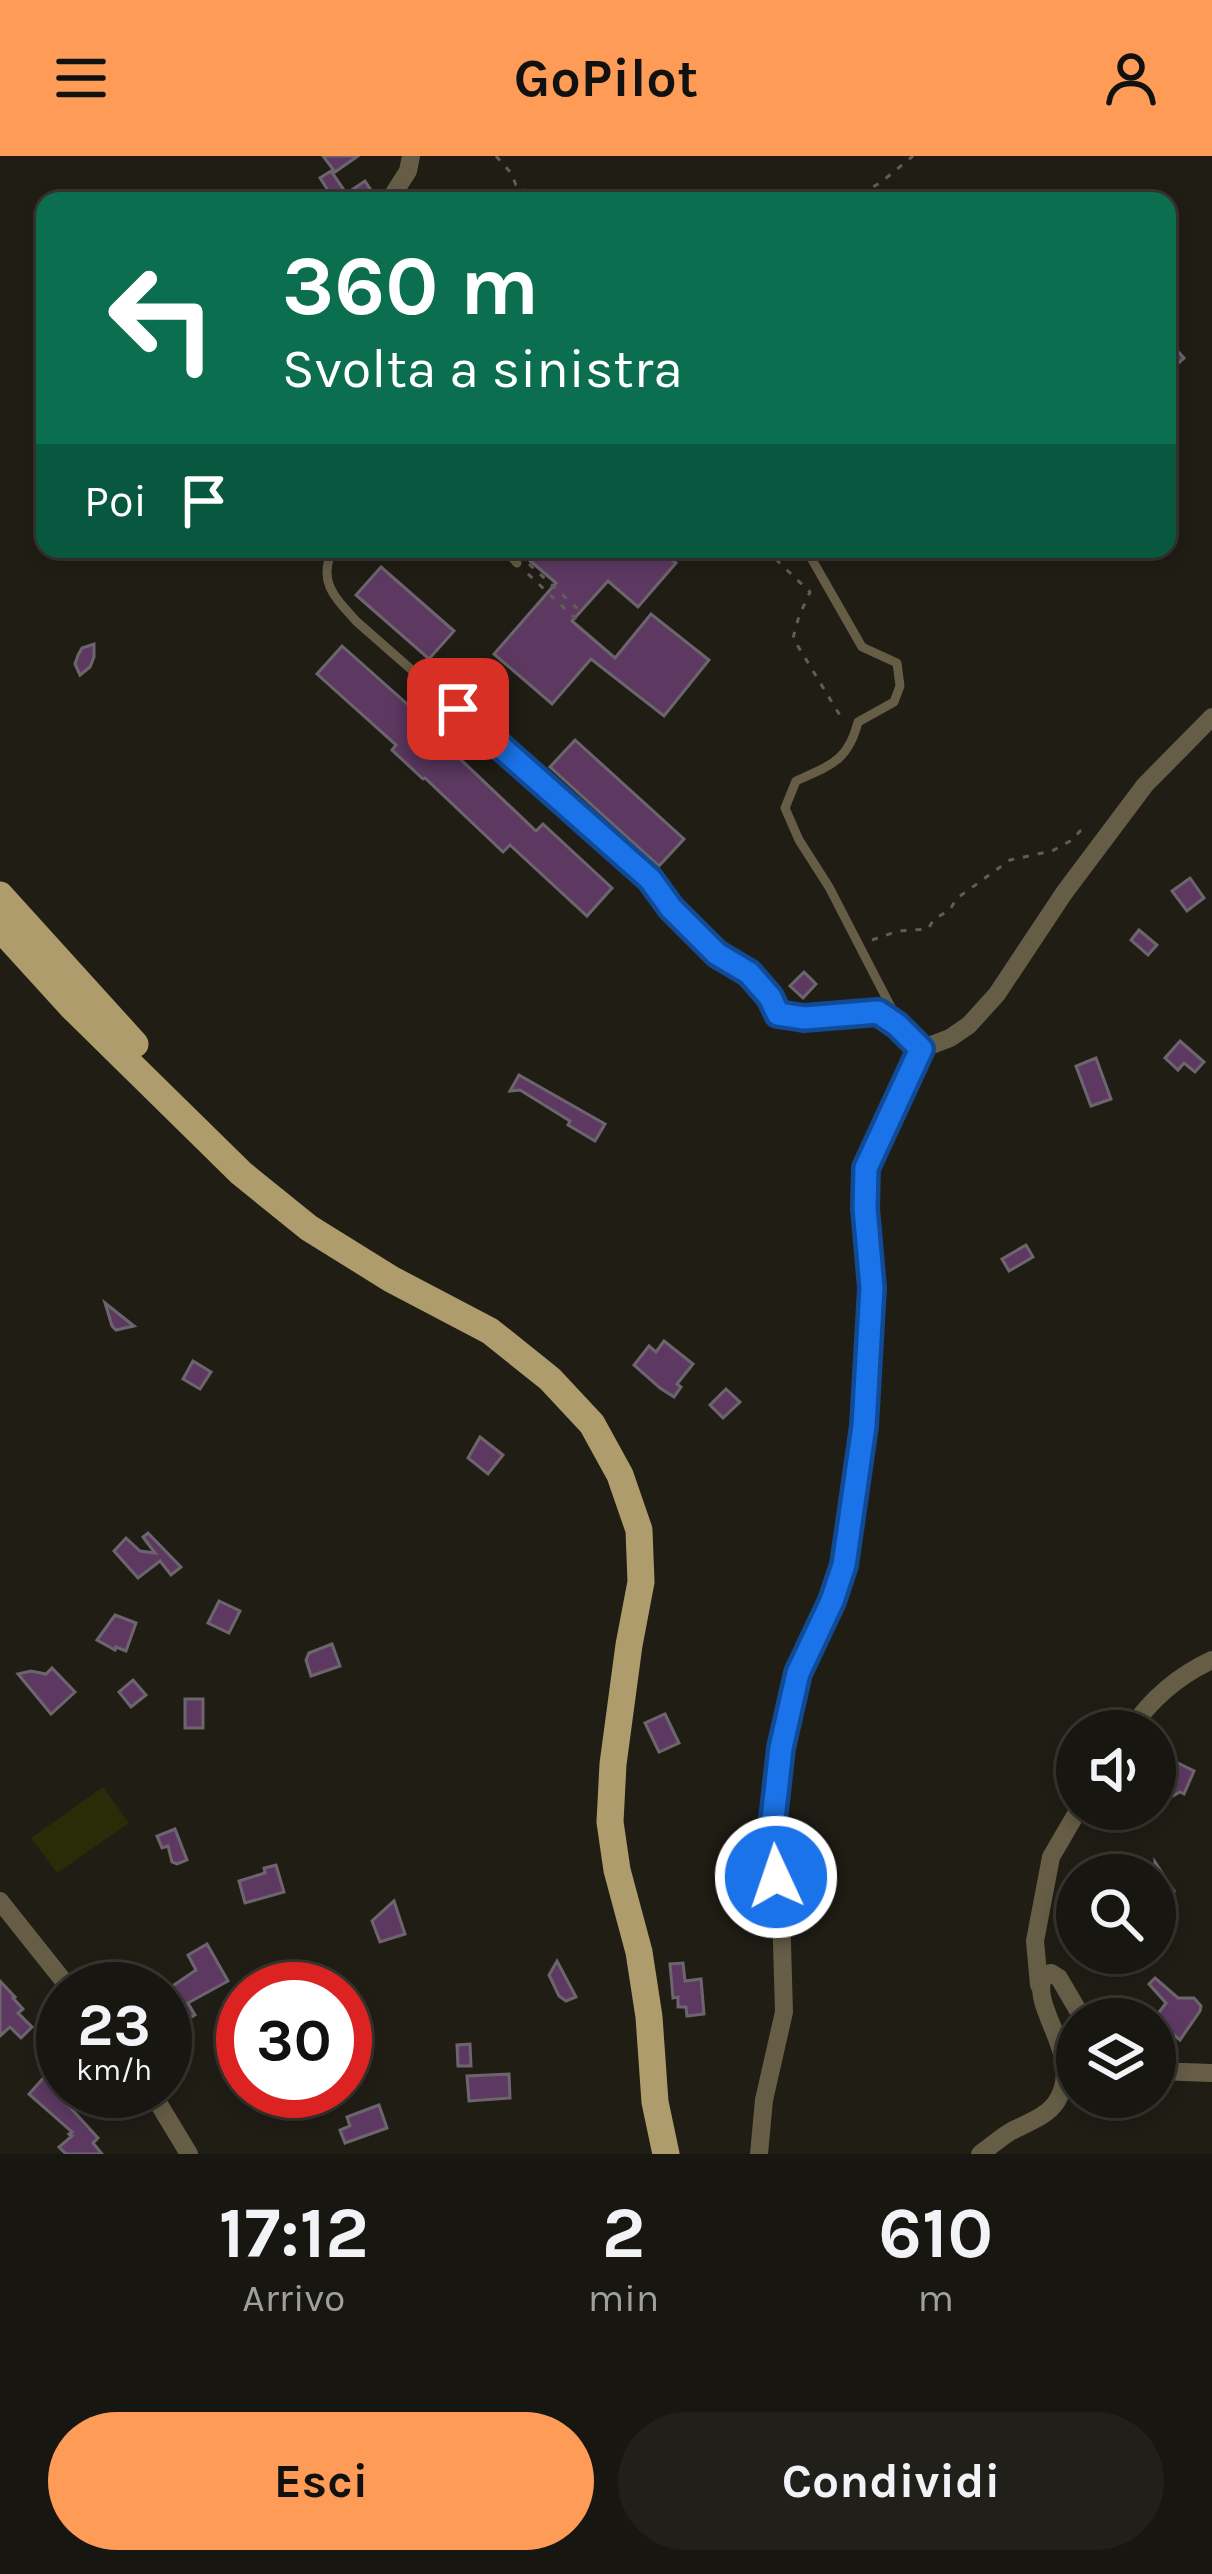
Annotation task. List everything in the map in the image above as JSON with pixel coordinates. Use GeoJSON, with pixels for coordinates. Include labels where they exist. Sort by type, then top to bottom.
{"type":"FeatureCollection","features":[{"type":"Feature","properties":{"kind":"main road"},"geometry":{"type":"LineString","coordinates":[[0,895],[274,1198]]}},
{"type":"Feature","properties":{"kind":"main road"},"geometry":{"type":"LineString","coordinates":[[0,928],[71,1006],[241,1173],[309,1228],[490,1331],[550,1378],[592,1424],[620,1475],[639,1530],[641,1582],[613,1764],[610,1822],[643,1973],[655,2102],[666,2154]]}},
{"type":"Feature","properties":{"kind":"street"},"geometry":{"type":"LineString","coordinates":[[395,192],[411,156]]}},
{"type":"Feature","properties":{"kind":"street"},"geometry":{"type":"LineString","coordinates":[[759,2154],[764,2100],[784,2012],[781,1909],[770,1846],[781,1748],[798,1673],[844,1565],[864,1426],[872,1288],[866,1168],[921,1049],[969,1025],[997,994],[1144,785],[1212,717]]}},
{"type":"Feature","properties":{"kind":"street"},"geometry":{"type":"LineString","coordinates":[[1147,1710],[1165,1688],[1212,1660]]}},
{"type":"Feature","properties":{"kind":"street"},"geometry":{"type":"LineString","coordinates":[[980,2154],[1040,2117],[1057,2101],[1064,2080],[1060,2042],[1040,1994],[1035,1941],[1052,1857],[1067,1830]]}},
{"type":"Feature","properties":{"kind":"street"},"geometry":{"type":"LineString","coordinates":[[0,1901],[49,1962]]}},
{"type":"Feature","properties":{"kind":"street"},"geometry":{"type":"LineString","coordinates":[[1039,1985],[1051,1973],[1071,1998]]}},
{"type":"Feature","properties":{"kind":"street"},"geometry":{"type":"LineString","coordinates":[[1176,2072],[1212,2073]]}},
{"type":"Feature","properties":{"kind":"street"},"geometry":{"type":"LineString","coordinates":[[167,2118],[189,2154]]}},
{"type":"Feature","properties":{"kind":"lane"},"geometry":{"type":"LineString","coordinates":[[328,558],[329,592],[356,621],[650,879],[671,908],[717,954],[749,973],[778,1014],[804,1018],[878,1012],[921,1049]]}},
{"type":"Feature","properties":{"kind":"lane"},"geometry":{"type":"LineString","coordinates":[[513,558],[516,561]]}},
{"type":"Feature","properties":{"kind":"lane"},"geometry":{"type":"LineString","coordinates":[[811,558],[862,646],[897,662],[899,686],[894,702],[858,722],[852,747],[835,763],[796,782],[784,808],[893,1011],[886,1018]]}},
{"type":"Feature","properties":{"kind":"path"},"geometry":{"type":"LineString","coordinates":[[496,156],[516,185],[529,192]]}},
{"type":"Feature","properties":{"kind":"path"},"geometry":{"type":"LineString","coordinates":[[863,192],[914,156]]}},
{"type":"Feature","properties":{"kind":"path"},"geometry":{"type":"LineString","coordinates":[[518,558],[579,622]]}},
{"type":"Feature","properties":{"kind":"path"},"geometry":{"type":"LineString","coordinates":[[523,558],[579,610]]}},
{"type":"Feature","properties":{"kind":"path"},"geometry":{"type":"LineString","coordinates":[[774,558],[810,592],[794,638],[844,722],[852,747]]}},
{"type":"Feature","properties":{"kind":"path"},"geometry":{"type":"LineString","coordinates":[[859,945],[898,931],[928,929],[956,899],[1010,860],[1052,851],[1080,832],[1089,831],[1103,841]]}},
{"type":"Feature","properties":{"kind":"shaded area"},"geometry":{"type":"Polygon","coordinates":[[[103,1787],[129,1823],[57,1873],[31,1838],[103,1787]]]}},
{"type":"Feature","properties":{"kind":"building"},"geometry":{"type":"Polygon","coordinates":[[[323,156],[358,156],[335,172],[323,156]]]}},
{"type":"Feature","properties":{"kind":"building"},"geometry":{"type":"Polygon","coordinates":[[[331,171],[345,192],[329,192],[320,178],[331,171]]]}},
{"type":"Feature","properties":{"kind":"building"},"geometry":{"type":"Polygon","coordinates":[[[365,181],[372,192],[348,192],[365,181]]]}},
{"type":"Feature","properties":{"kind":"building"},"geometry":{"type":"Polygon","coordinates":[[[670,558],[676,563],[638,607],[608,581],[572,621],[615,658],[651,614],[709,660],[664,716],[591,659],[552,704],[494,654],[556,583],[528,559],[670,558]]]}},
{"type":"Feature","properties":{"kind":"building"},"geometry":{"type":"Polygon","coordinates":[[[381,567],[454,631],[429,659],[356,595],[381,567]]]}},
{"type":"Feature","properties":{"kind":"building"},"geometry":{"type":"Polygon","coordinates":[[[94,644],[90,667],[80,675],[75,664],[78,655],[94,644]]]}},
{"type":"Feature","properties":{"kind":"building"},"geometry":{"type":"Polygon","coordinates":[[[342,646],[415,711],[410,716],[536,831],[543,824],[612,888],[587,916],[510,845],[503,852],[317,674],[342,646]]]}},
{"type":"Feature","properties":{"kind":"building"},"geometry":{"type":"Polygon","coordinates":[[[575,740],[684,839],[659,866],[550,767],[575,740]]]}},
{"type":"Feature","properties":{"kind":"building"},"geometry":{"type":"Polygon","coordinates":[[[1190,878],[1204,898],[1187,911],[1172,891],[1190,878]]]}},
{"type":"Feature","properties":{"kind":"building"},"geometry":{"type":"Polygon","coordinates":[[[1139,930],[1157,945],[1148,955],[1131,940],[1139,930]]]}},
{"type":"Feature","properties":{"kind":"building"},"geometry":{"type":"Polygon","coordinates":[[[804,972],[816,984],[803,998],[790,986],[804,972]]]}},
{"type":"Feature","properties":{"kind":"building"},"geometry":{"type":"Polygon","coordinates":[[[1180,1041],[1204,1062],[1195,1072],[1184,1063],[1178,1070],[1165,1058],[1180,1041]]]}},
{"type":"Feature","properties":{"kind":"building"},"geometry":{"type":"Polygon","coordinates":[[[1096,1058],[1111,1099],[1091,1106],[1076,1066],[1096,1058]]]}},
{"type":"Feature","properties":{"kind":"building"},"geometry":{"type":"Polygon","coordinates":[[[519,1075],[605,1124],[595,1141],[520,1090],[510,1091],[519,1075]]]}},
{"type":"Feature","properties":{"kind":"building"},"geometry":{"type":"Polygon","coordinates":[[[1026,1245],[1033,1257],[1009,1271],[1002,1259],[1026,1245]]]}},
{"type":"Feature","properties":{"kind":"building"},"geometry":{"type":"Polygon","coordinates":[[[105,1303],[134,1326],[116,1330],[105,1303]]]}},
{"type":"Feature","properties":{"kind":"building"},"geometry":{"type":"Polygon","coordinates":[[[664,1341],[693,1364],[677,1384],[681,1387],[674,1397],[634,1365],[649,1346],[656,1352],[664,1341]]]}},
{"type":"Feature","properties":{"kind":"building"},"geometry":{"type":"Polygon","coordinates":[[[193,1361],[211,1372],[200,1389],[183,1379],[193,1361]]]}},
{"type":"Feature","properties":{"kind":"building"},"geometry":{"type":"Polygon","coordinates":[[[726,1389],[740,1402],[723,1418],[710,1405],[726,1389]]]}},
{"type":"Feature","properties":{"kind":"building"},"geometry":{"type":"Polygon","coordinates":[[[480,1437],[503,1455],[488,1474],[468,1458],[480,1437]]]}},
{"type":"Feature","properties":{"kind":"building"},"geometry":{"type":"Polygon","coordinates":[[[148,1533],[181,1567],[171,1575],[160,1561],[138,1578],[114,1551],[126,1538],[140,1551],[155,1553],[143,1537],[148,1533]]]}},
{"type":"Feature","properties":{"kind":"building"},"geometry":{"type":"Polygon","coordinates":[[[219,1601],[240,1611],[229,1633],[208,1623],[219,1601]]]}},
{"type":"Feature","properties":{"kind":"building"},"geometry":{"type":"Polygon","coordinates":[[[115,1615],[136,1623],[126,1651],[97,1640],[115,1615]]]}},
{"type":"Feature","properties":{"kind":"building"},"geometry":{"type":"Polygon","coordinates":[[[332,1644],[340,1666],[311,1676],[309,1653],[332,1644]]]}},
{"type":"Feature","properties":{"kind":"building"},"geometry":{"type":"Polygon","coordinates":[[[52,1668],[75,1692],[51,1714],[18,1674],[46,1674],[52,1668]]]}},
{"type":"Feature","properties":{"kind":"building"},"geometry":{"type":"Polygon","coordinates":[[[133,1680],[146,1695],[131,1707],[119,1692],[133,1680]]]}},
{"type":"Feature","properties":{"kind":"building"},"geometry":{"type":"Polygon","coordinates":[[[185,1699],[203,1699],[203,1728],[185,1728],[185,1699]]]}},
{"type":"Feature","properties":{"kind":"building"},"geometry":{"type":"Polygon","coordinates":[[[665,1714],[679,1743],[659,1752],[645,1723],[665,1714]]]}},
{"type":"Feature","properties":{"kind":"building"},"geometry":{"type":"Polygon","coordinates":[[[1176,1762],[1194,1771],[1184,1794],[1176,1794],[1176,1762]]]}},
{"type":"Feature","properties":{"kind":"building"},"geometry":{"type":"Polygon","coordinates":[[[175,1829],[187,1860],[177,1864],[157,1836],[175,1829]]]}},
{"type":"Feature","properties":{"kind":"building"},"geometry":{"type":"Polygon","coordinates":[[[276,1865],[284,1892],[245,1903],[239,1881],[276,1865]]]}},
{"type":"Feature","properties":{"kind":"building"},"geometry":{"type":"Polygon","coordinates":[[[394,1901],[405,1934],[380,1942],[372,1921],[394,1901]]]}},
{"type":"Feature","properties":{"kind":"building"},"geometry":{"type":"Polygon","coordinates":[[[207,1944],[217,1962],[216,1988],[192,2001],[192,1973],[196,1970],[188,1955],[207,1944]]]}},
{"type":"Feature","properties":{"kind":"building"},"geometry":{"type":"Polygon","coordinates":[[[557,1961],[576,1997],[566,2001],[549,1975],[557,1961]]]}},
{"type":"Feature","properties":{"kind":"building"},"geometry":{"type":"Polygon","coordinates":[[[683,1963],[685,1981],[701,1979],[704,2014],[687,2016],[686,2007],[678,2007],[678,1997],[673,1998],[670,1964],[683,1963]]]}},
{"type":"Feature","properties":{"kind":"building"},"geometry":{"type":"Polygon","coordinates":[[[1155,1978],[1178,1998],[1194,1998],[1201,2006],[1180,2040],[1176,2037],[1176,1998],[1162,1998],[1149,1984],[1155,1978]]]}},
{"type":"Feature","properties":{"kind":"building"},"geometry":{"type":"Polygon","coordinates":[[[0,1981],[32,2027],[21,2038],[10,2027],[0,2036],[0,1981]]]}},
{"type":"Feature","properties":{"kind":"building"},"geometry":{"type":"Polygon","coordinates":[[[470,2044],[471,2066],[458,2066],[457,2045],[470,2044]]]}},
{"type":"Feature","properties":{"kind":"building"},"geometry":{"type":"Polygon","coordinates":[[[509,2074],[510,2098],[469,2101],[467,2076],[509,2074]]]}},
{"type":"Feature","properties":{"kind":"building"},"geometry":{"type":"Polygon","coordinates":[[[379,2105],[387,2128],[345,2143],[340,2130],[350,2126],[347,2118],[372,2118],[372,2108],[379,2105]]]}},
{"type":"Feature","properties":{"kind":"building"},"geometry":{"type":"Polygon","coordinates":[[[56,2118],[80,2118],[98,2138],[93,2143],[102,2154],[66,2154],[59,2147],[72,2132],[56,2118]]]}},
{"type":"Feature","properties":{"kind":"route"},"geometry":{"type":"LineString","coordinates":[[458,709],[650,879],[671,908],[717,954],[749,973],[778,1014],[804,1018],[878,1012],[921,1049],[866,1168],[872,1288],[864,1426],[844,1565],[798,1673],[781,1748],[770,1846],[776,1877]]}}]}
